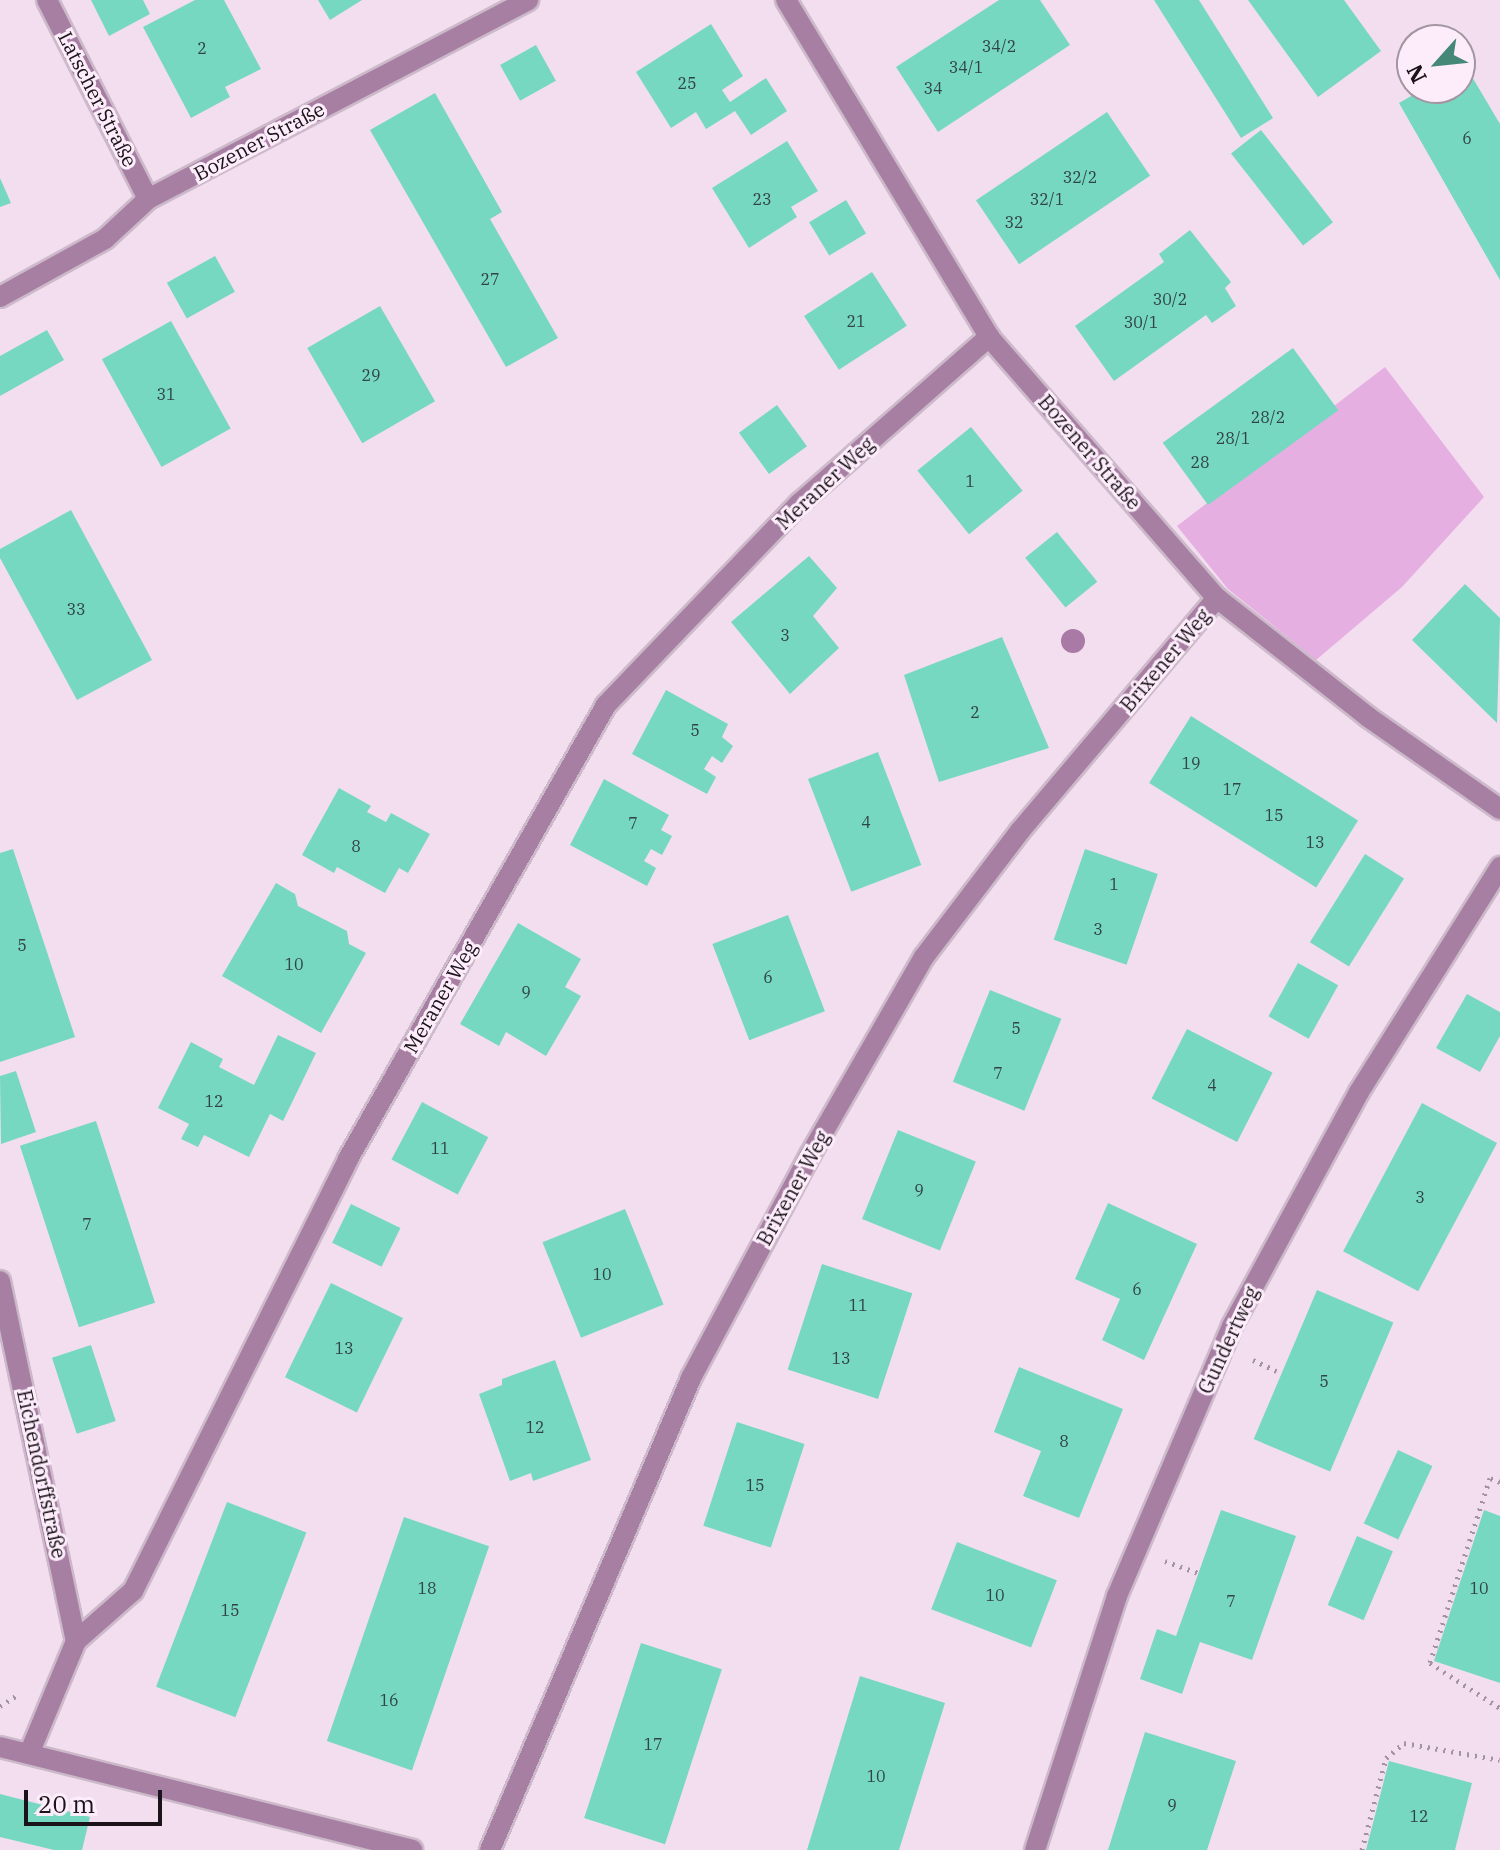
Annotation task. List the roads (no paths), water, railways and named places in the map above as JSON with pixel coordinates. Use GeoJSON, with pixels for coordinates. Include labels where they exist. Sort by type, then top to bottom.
{"type":"FeatureCollection","features":[{"type":"Feature","properties":{"kind":"street","name":"Latscher Straße"},"geometry":{"type":"LineString","coordinates":[[47,0],[148,199]]}},
{"type":"Feature","properties":{"kind":"street","name":"Bozener Straße"},"geometry":{"type":"LineString","coordinates":[[0,297],[105,239],[148,199],[528,0]]}},
{"type":"Feature","properties":{"kind":"street","name":"Bozener Straße"},"geometry":{"type":"LineString","coordinates":[[786,0],[989,337],[1217,598],[1368,717],[1500,809]]}},
{"type":"Feature","properties":{"kind":"street","name":"Meraner Weg"},"geometry":{"type":"LineString","coordinates":[[29,1754],[76,1641],[133,1591],[348,1159],[606,705],[800,503],[989,337]]}},
{"type":"Feature","properties":{"kind":"street","name":"Brixener Weg"},"geometry":{"type":"LineString","coordinates":[[490,1850],[691,1378],[909,983],[1020,831],[1217,598]]}},
{"type":"Feature","properties":{"kind":"street","name":"Gundertweg"},"geometry":{"type":"LineString","coordinates":[[1035,1850],[1117,1596],[1232,1326],[1359,1092],[1500,867]]}},
{"type":"Feature","properties":{"kind":"street","name":"Eichendorffstraße"},"geometry":{"type":"LineString","coordinates":[[0,1281],[76,1641]]}},
{"type":"Feature","properties":{"kind":"street"},"geometry":{"type":"LineString","coordinates":[[0,1747],[406,1849]]}}]}
